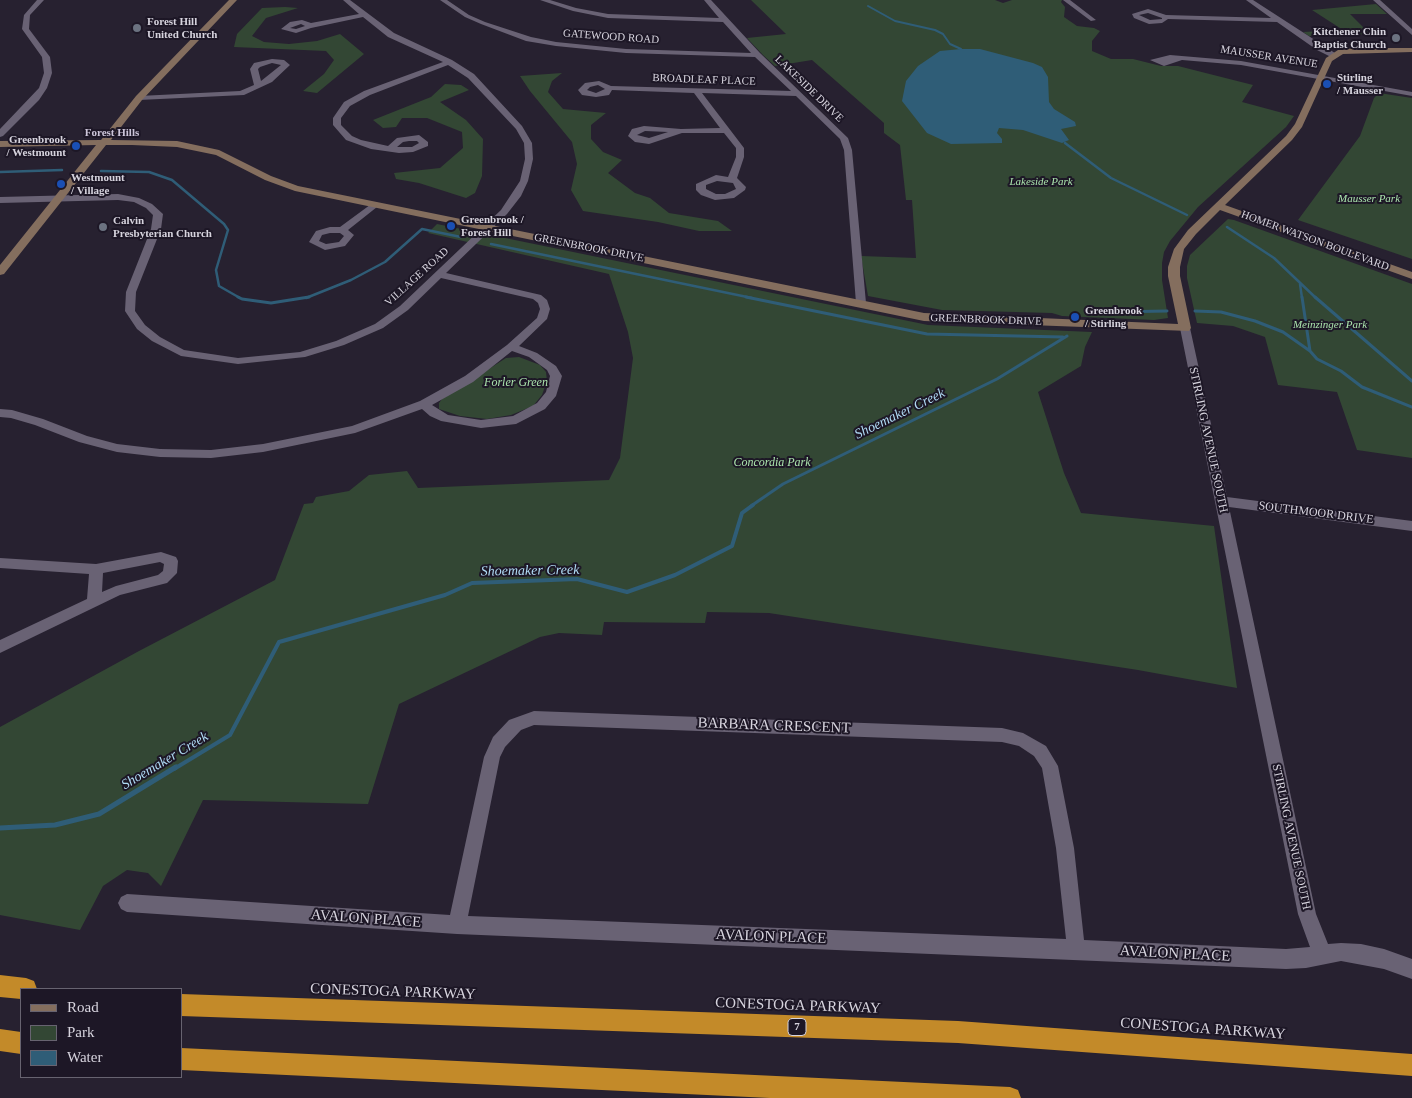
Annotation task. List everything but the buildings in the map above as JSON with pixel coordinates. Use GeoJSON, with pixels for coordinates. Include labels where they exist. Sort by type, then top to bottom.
{"type":"FeatureCollection","features":[{"type":"Feature","properties":{"kind":"highway"},"geometry":{"type":"LineString","coordinates":[[0,986],[20,988]]}},
{"type":"Feature","properties":{"kind":"highway","name":"CONESTOGA PARKWAY"},"geometry":{"type":"LineString","coordinates":[[182,1005],[958,1032],[1412,1065]]}},
{"type":"Feature","properties":{"kind":"highway"},"geometry":{"type":"LineString","coordinates":[[0,1040],[20,1043]]}},
{"type":"Feature","properties":{"kind":"highway"},"geometry":{"type":"LineString","coordinates":[[182,1059],[1010,1098]]}},
{"type":"Feature","properties":{"kind":"street"},"geometry":{"type":"LineString","coordinates":[[0,134],[36,98],[43,88],[48,73],[46,58],[25,29],[24,22],[27,15],[41,0]]}},
{"type":"Feature","properties":{"kind":"street"},"geometry":{"type":"LineString","coordinates":[[0,272],[139,98],[233,0]]}},
{"type":"Feature","properties":{"kind":"street","name":"VILLAGE ROAD"},"geometry":{"type":"LineString","coordinates":[[0,200],[118,197],[136,200],[149,206],[158,214],[156,229],[131,292],[130,311],[141,327],[156,339],[181,353],[213,360],[238,361],[301,355],[340,343],[379,326],[404,308],[504,212],[524,181],[529,158],[528,143],[519,128],[471,76],[449,62],[391,35],[346,0]]}},
{"type":"Feature","properties":{"kind":"street","name":"GATEWOOD ROAD"},"geometry":{"type":"LineString","coordinates":[[443,0],[467,16],[483,23],[529,39],[556,44],[626,51],[756,55]]}},
{"type":"Feature","properties":{"kind":"street"},"geometry":{"type":"LineString","coordinates":[[543,0],[575,10],[608,16],[726,20]]}},
{"type":"Feature","properties":{"kind":"street","name":"LAKESIDE DRIVE"},"geometry":{"type":"LineString","coordinates":[[707,0],[756,55],[844,138],[848,150],[861,303]]}},
{"type":"Feature","properties":{"kind":"street"},"geometry":{"type":"LineString","coordinates":[[1066,0],[1093,20]]}},
{"type":"Feature","properties":{"kind":"street"},"geometry":{"type":"LineString","coordinates":[[1249,0],[1320,48],[1334,55],[1354,50],[1412,50]]}},
{"type":"Feature","properties":{"kind":"street"},"geometry":{"type":"LineString","coordinates":[[1376,0],[1412,33]]}},
{"type":"Feature","properties":{"kind":"street"},"geometry":{"type":"LineString","coordinates":[[309,26],[363,15]]}},
{"type":"Feature","properties":{"kind":"street"},"geometry":{"type":"LineString","coordinates":[[1165,17],[1281,20]]}},
{"type":"Feature","properties":{"kind":"street","name":"STIRLING AVENUE SOUTH"},"geometry":{"type":"LineString","coordinates":[[1322,954],[1307,914],[1174,276],[1176,257],[1188,237],[1220,203],[1289,138],[1299,125],[1329,60],[1334,55]]}},
{"type":"Feature","properties":{"kind":"street","name":"MAUSSER AVENUE"},"geometry":{"type":"LineString","coordinates":[[1180,58],[1241,63],[1412,94]]}},
{"type":"Feature","properties":{"kind":"street"},"geometry":{"type":"LineString","coordinates":[[390,149],[371,146],[349,138],[337,125],[337,118],[342,110],[348,104],[367,93],[449,62]]}},
{"type":"Feature","properties":{"kind":"street"},"geometry":{"type":"LineString","coordinates":[[139,98],[232,95],[258,86]]}},
{"type":"Feature","properties":{"kind":"street","name":"BROADLEAF PLACE"},"geometry":{"type":"LineString","coordinates":[[610,88],[798,94]]}},
{"type":"Feature","properties":{"kind":"street"},"geometry":{"type":"LineString","coordinates":[[696,91],[740,148],[740,157],[732,179]]}},
{"type":"Feature","properties":{"kind":"street"},"geometry":{"type":"LineString","coordinates":[[681,131],[726,130]]}},
{"type":"Feature","properties":{"kind":"street","name":"GREENBROOK DRIVE"},"geometry":{"type":"LineString","coordinates":[[0,144],[154,142],[198,148],[219,153],[281,184],[374,205],[924,317],[1185,328]]}},
{"type":"Feature","properties":{"kind":"street","name":"HOMER WATSON BOULEVARD"},"geometry":{"type":"LineString","coordinates":[[1220,203],[1412,266]]}},
{"type":"Feature","properties":{"kind":"street","name":"HOMER WATSON BOULEVARD"},"geometry":{"type":"LineString","coordinates":[[1220,203],[1412,276]]}},
{"type":"Feature","properties":{"kind":"street"},"geometry":{"type":"LineString","coordinates":[[342,230],[374,205]]}},
{"type":"Feature","properties":{"kind":"street"},"geometry":{"type":"LineString","coordinates":[[0,413],[12,414],[39,422],[83,439],[116,448],[160,453],[211,454],[263,448],[354,429],[424,404],[469,379],[511,347],[542,320],[545,309],[543,302],[537,297],[440,275]]}},
{"type":"Feature","properties":{"kind":"street"},"geometry":{"type":"LineString","coordinates":[[424,404],[434,413],[445,418],[481,424],[516,420],[536,410],[552,393],[556,376],[552,368],[545,362],[511,347]]}},
{"type":"Feature","properties":{"kind":"street","name":"SOUTHMOOR DRIVE"},"geometry":{"type":"LineString","coordinates":[[1221,501],[1412,526]]}},
{"type":"Feature","properties":{"kind":"street"},"geometry":{"type":"LineString","coordinates":[[0,564],[96,569],[161,558],[171,561],[170,573],[162,579],[116,591],[94,600],[0,647]]}},
{"type":"Feature","properties":{"kind":"street"},"geometry":{"type":"LineString","coordinates":[[94,600],[96,569]]}},
{"type":"Feature","properties":{"kind":"street","name":"BARBARA CRESCENT"},"geometry":{"type":"LineString","coordinates":[[457,925],[492,757],[499,742],[514,725],[534,718],[992,734],[1023,740],[1040,751],[1050,766],[1065,848],[1076,948]]}},
{"type":"Feature","properties":{"kind":"street","name":"AVALON PLACE"},"geometry":{"type":"LineString","coordinates":[[127,903],[457,925],[1076,948],[1286,959],[1306,958],[1341,952],[1361,954],[1412,969]]}},
{"type":"Feature","properties":{"kind":"green space","name":"Lakeside Park"},"geometry":{"type":"Polygon","coordinates":[[[751,0],[995,0],[1003,3],[1012,0],[1062,0],[1061,2],[1065,7],[1064,17],[1077,26],[1094,28],[1100,31],[1092,41],[1092,51],[1111,59],[1133,59],[1161,66],[1178,66],[1253,85],[1242,102],[1294,116],[1286,127],[1198,207],[1170,241],[1164,252],[1162,263],[1162,280],[1168,318],[1154,320],[1062,316],[1052,313],[942,310],[868,296],[861,256],[916,258],[912,200],[906,200],[900,145],[884,133],[884,123],[812,60],[775,66],[763,55],[747,38],[786,34],[751,0]]]}},
{"type":"Feature","properties":{"kind":"green space"},"geometry":{"type":"Polygon","coordinates":[[[1376,4],[1387,14],[1350,14],[1370,34],[1309,36],[1303,32],[1343,30],[1312,10],[1376,4]]]}},
{"type":"Feature","properties":{"kind":"green space"},"geometry":{"type":"Polygon","coordinates":[[[262,8],[298,8],[266,18],[252,36],[264,42],[289,44],[317,41],[340,34],[364,54],[317,93],[303,91],[324,74],[334,60],[326,51],[234,47],[237,34],[262,8]]]}},
{"type":"Feature","properties":{"kind":"green space"},"geometry":{"type":"Polygon","coordinates":[[[562,73],[552,81],[548,92],[563,109],[606,113],[591,125],[591,139],[603,152],[622,160],[608,173],[635,193],[650,198],[669,213],[718,221],[732,231],[699,231],[658,222],[583,211],[571,190],[577,164],[572,142],[520,76],[562,73]]]}},
{"type":"Feature","properties":{"kind":"green space"},"geometry":{"type":"Polygon","coordinates":[[[445,84],[461,85],[469,90],[440,102],[466,120],[483,139],[482,176],[475,193],[466,198],[419,183],[396,179],[394,173],[440,168],[463,148],[462,132],[427,118],[402,118],[396,127],[383,128],[373,120],[431,97],[445,84]]]}},
{"type":"Feature","properties":{"kind":"green space","name":"Mausser Park"},"geometry":{"type":"Polygon","coordinates":[[[1379,93],[1412,98],[1412,259],[1298,220],[1360,136],[1374,98],[1379,93]]]}},
{"type":"Feature","properties":{"kind":"green space","name":"Meinzinger Park"},"geometry":{"type":"Polygon","coordinates":[[[1228,219],[1412,284],[1412,458],[1357,450],[1337,392],[1278,385],[1265,337],[1233,326],[1197,323],[1187,278],[1187,266],[1190,255],[1228,219]]]}},
{"type":"Feature","properties":{"kind":"green space","name":"Concordia Park"},"geometry":{"type":"Polygon","coordinates":[[[437,224],[928,325],[1092,332],[1085,347],[1081,366],[1038,392],[1064,473],[1081,513],[1214,526],[1237,688],[1138,670],[769,613],[707,612],[705,623],[604,622],[602,635],[559,633],[540,637],[399,704],[368,804],[203,800],[161,886],[148,873],[127,870],[103,886],[80,930],[0,915],[0,727],[275,580],[304,504],[313,503],[316,497],[349,491],[369,475],[407,471],[418,488],[609,480],[620,458],[633,358],[628,332],[609,274],[428,233],[437,224]]]}},
{"type":"Feature","properties":{"kind":"green space","name":"Forler Green"},"geometry":{"type":"Polygon","coordinates":[[[519,357],[540,365],[546,372],[547,381],[542,395],[533,406],[511,415],[487,419],[460,416],[439,409],[439,403],[442,399],[506,358],[519,357]]]}},
{"type":"Feature","properties":{"kind":"water"},"geometry":{"type":"Polygon","coordinates":[[[980,49],[1042,67],[1048,77],[1049,102],[1054,109],[1075,122],[1076,126],[1061,129],[1069,140],[1062,143],[1023,130],[999,128],[997,133],[1002,139],[1002,143],[951,144],[927,133],[902,101],[906,81],[918,66],[940,51],[980,49]]]}},
{"type":"Feature","properties":{"kind":"waterway","name":"Shoemaker Creek"},"geometry":{"type":"LineString","coordinates":[[868,6],[895,21],[935,30],[943,34],[950,44],[961,49]]}},
{"type":"Feature","properties":{"kind":"waterway"},"geometry":{"type":"LineString","coordinates":[[1065,143],[1111,178],[1187,215]]}},
{"type":"Feature","properties":{"kind":"waterway"},"geometry":{"type":"LineString","coordinates":[[0,172],[62,170]]}},
{"type":"Feature","properties":{"kind":"waterway"},"geometry":{"type":"LineString","coordinates":[[101,171],[149,172],[172,180],[224,224],[228,230],[216,270],[219,286],[240,298]]}},
{"type":"Feature","properties":{"kind":"waterway"},"geometry":{"type":"LineString","coordinates":[[1227,227],[1274,258],[1316,298]]}},
{"type":"Feature","properties":{"kind":"waterway"},"geometry":{"type":"LineString","coordinates":[[308,297],[351,280],[385,262],[422,229],[461,237]]}},
{"type":"Feature","properties":{"kind":"waterway"},"geometry":{"type":"LineString","coordinates":[[491,244],[752,298]]}},
{"type":"Feature","properties":{"kind":"waterway"},"geometry":{"type":"LineString","coordinates":[[1300,284],[1302,298]]}},
{"type":"Feature","properties":{"kind":"waterway"},"geometry":{"type":"LineString","coordinates":[[240,298],[271,303],[308,297]]}},
{"type":"Feature","properties":{"kind":"waterway"},"geometry":{"type":"LineString","coordinates":[[746,297],[927,334],[1063,337]]}},
{"type":"Feature","properties":{"kind":"waterway"},"geometry":{"type":"LineString","coordinates":[[1302,297],[1310,351]]}},
{"type":"Feature","properties":{"kind":"waterway"},"geometry":{"type":"LineString","coordinates":[[1315,297],[1412,381]]}},
{"type":"Feature","properties":{"kind":"waterway","name":"Shoemaker Creek"},"geometry":{"type":"LineString","coordinates":[[1111,312],[1167,311]]}},
{"type":"Feature","properties":{"kind":"waterway","name":"Shoemaker Creek"},"geometry":{"type":"LineString","coordinates":[[1195,311],[1221,312],[1255,321],[1283,332],[1310,351]]}},
{"type":"Feature","properties":{"kind":"waterway","name":"Shoemaker Creek"},"geometry":{"type":"LineString","coordinates":[[751,506],[783,484],[997,379],[1067,336]]}},
{"type":"Feature","properties":{"kind":"waterway","name":"Shoemaker Creek"},"geometry":{"type":"LineString","coordinates":[[1310,351],[1317,359],[1341,371],[1362,387],[1412,407]]}},
{"type":"Feature","properties":{"kind":"waterway","name":"Shoemaker Creek"},"geometry":{"type":"LineString","coordinates":[[174,769],[230,735],[279,642],[445,595],[472,583],[577,579],[627,592],[675,575],[732,546],[742,513],[753,505]]}},
{"type":"Feature","properties":{"kind":"waterway","name":"Shoemaker Creek"},"geometry":{"type":"LineString","coordinates":[[0,828],[55,825],[99,814],[176,767]]}},
{"type":"Feature","properties":{"kind":"place","name":"Forest Hill United Church"},"geometry":{"type":"Point","coordinates":[137,28]}},
{"type":"Feature","properties":{"kind":"place","name":"Kitchener Chin Baptist Church"},"geometry":{"type":"Point","coordinates":[1396,38]}},
{"type":"Feature","properties":{"kind":"place","name":"Stirling / Mausser"},"geometry":{"type":"Point","coordinates":[1327,84]}},
{"type":"Feature","properties":{"kind":"place","name":"Greenbrook / Westmount"},"geometry":{"type":"Point","coordinates":[76,146]}},
{"type":"Feature","properties":{"kind":"place","name":"Westmount / Village"},"geometry":{"type":"Point","coordinates":[61,184]}},
{"type":"Feature","properties":{"kind":"place","name":"Greenbrook / Forest Hill"},"geometry":{"type":"Point","coordinates":[451,226]}},
{"type":"Feature","properties":{"kind":"place","name":"Calvin Presbyterian Church"},"geometry":{"type":"Point","coordinates":[103,227]}},
{"type":"Feature","properties":{"kind":"place","name":"Greenbrook / Stirling"},"geometry":{"type":"Point","coordinates":[1075,317]}},
{"type":"Feature","properties":{"kind":"district","name":"Forest Hills"},"geometry":{"type":"Point","coordinates":[112,133]}}]}
